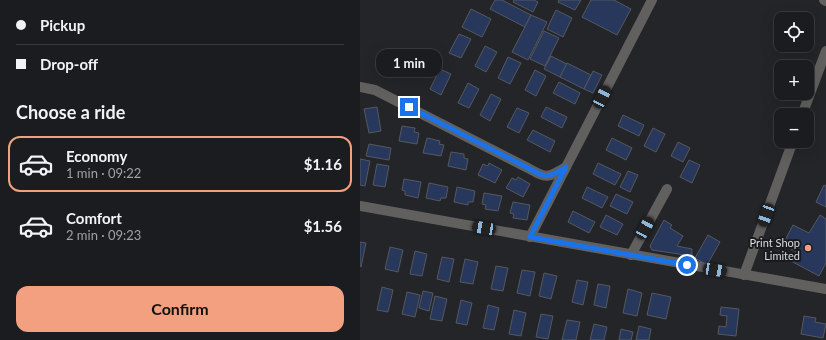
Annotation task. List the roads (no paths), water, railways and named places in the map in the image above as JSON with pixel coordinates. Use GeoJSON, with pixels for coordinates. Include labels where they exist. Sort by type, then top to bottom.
{"type":"FeatureCollection","features":[{"type":"Feature","properties":{"kind":"street"},"geometry":{"type":"LineString","coordinates":[[530,237],[652,0]]}},
{"type":"Feature","properties":{"kind":"street"},"geometry":{"type":"LineString","coordinates":[[805,108],[826,51]]}},
{"type":"Feature","properties":{"kind":"street"},"geometry":{"type":"LineString","coordinates":[[360,87],[374,90],[522,164],[538,174],[547,176],[552,175],[566,167]]}},
{"type":"Feature","properties":{"kind":"street"},"geometry":{"type":"LineString","coordinates":[[744,275],[790,148]]}},
{"type":"Feature","properties":{"kind":"street"},"geometry":{"type":"LineString","coordinates":[[631,254],[667,189]]}},
{"type":"Feature","properties":{"kind":"street"},"geometry":{"type":"LineString","coordinates":[[360,206],[826,289]]}},
{"type":"Feature","properties":{"kind":"place","name":"Print Shop Limited"},"geometry":{"type":"Point","coordinates":[808,248]}}]}
